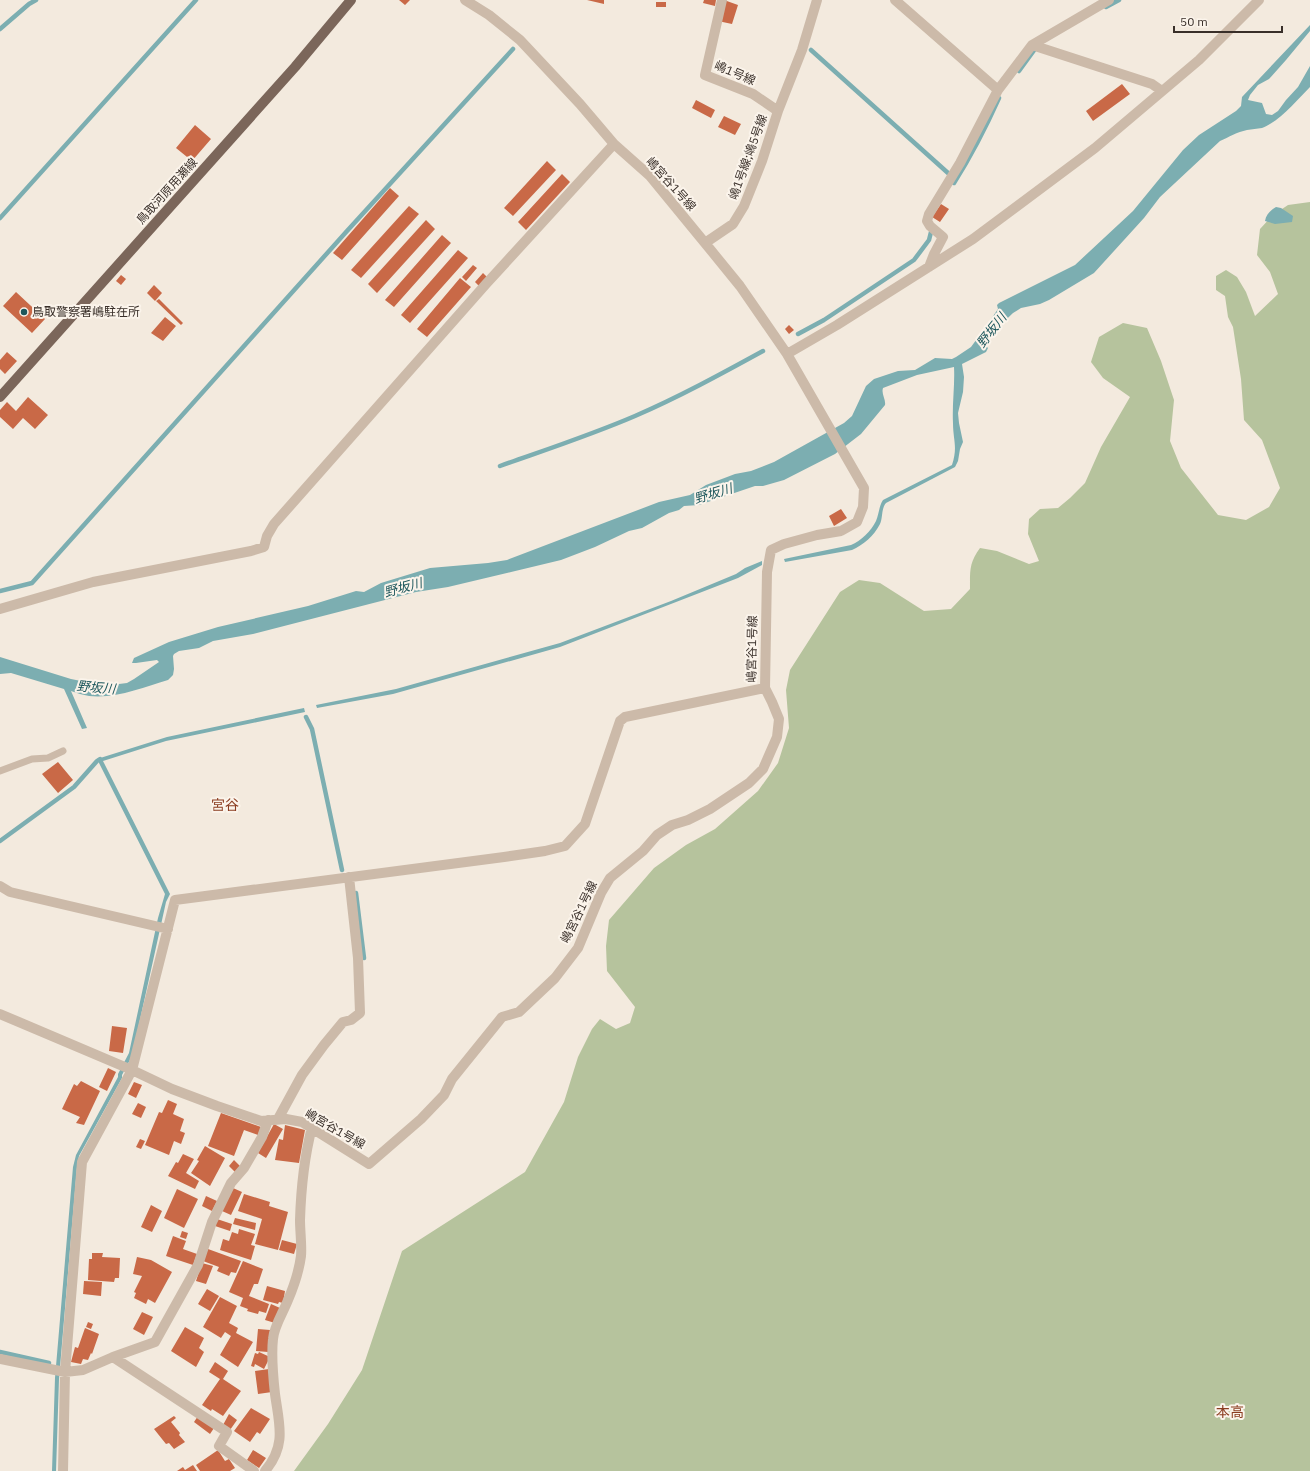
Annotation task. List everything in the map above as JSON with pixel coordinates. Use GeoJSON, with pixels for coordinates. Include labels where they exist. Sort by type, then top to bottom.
{"type":"FeatureCollection","features":[{"type":"Feature","properties":{"kind":"main road","name":"鳥取河原用瀬線"},"geometry":{"type":"LineString","coordinates":[[0,397],[290,73],[352,0]]}},
{"type":"Feature","properties":{"kind":"street","name":"嶋宮谷1号線"},"geometry":{"type":"LineString","coordinates":[[0,1014],[132,1070],[172,1089],[217,1106],[261,1121],[286,1119],[302,1122],[369,1164],[422,1119],[444,1095],[452,1079],[502,1017],[518,1012],[555,978],[578,948],[601,893],[610,878],[643,851],[657,835],[672,825],[688,820],[710,809],[749,783],[763,769],[777,737],[779,720],[765,688],[767,572],[771,550],[790,542],[841,531],[857,522],[864,507],[864,488],[787,354],[740,286],[705,243],[650,176],[614,144],[580,104],[520,40],[488,15],[465,0]]}},
{"type":"Feature","properties":{"kind":"street","name":"嶋1号線"},"geometry":{"type":"LineString","coordinates":[[722,0],[705,76],[753,94],[778,111]]}},
{"type":"Feature","properties":{"kind":"street","name":"嶋1号線;嶋5号線"},"geometry":{"type":"LineString","coordinates":[[705,243],[733,224],[744,206],[762,161],[778,111],[802,50],[817,0]]}},
{"type":"Feature","properties":{"kind":"street"},"geometry":{"type":"LineString","coordinates":[[895,0],[998,90]]}},
{"type":"Feature","properties":{"kind":"street"},"geometry":{"type":"LineString","coordinates":[[929,267],[943,236],[930,226],[927,221],[929,214],[960,163],[998,90],[1032,45],[1109,0]]}},
{"type":"Feature","properties":{"kind":"street"},"geometry":{"type":"LineString","coordinates":[[787,354],[837,325],[973,239],[1095,148],[1199,60],[1259,0]]}},
{"type":"Feature","properties":{"kind":"street"},"geometry":{"type":"LineString","coordinates":[[1032,45],[1152,84],[1162,91]]}},
{"type":"Feature","properties":{"kind":"street"},"geometry":{"type":"LineString","coordinates":[[0,609],[93,582],[251,551],[264,547],[267,536],[274,524],[481,290],[614,144]]}},
{"type":"Feature","properties":{"kind":"street"},"geometry":{"type":"LineString","coordinates":[[63,1471],[65,1372],[82,1162],[132,1070],[175,900],[538,852],[565,846],[585,824],[620,721],[625,717],[765,688]]}},
{"type":"Feature","properties":{"kind":"street"},"geometry":{"type":"LineString","coordinates":[[0,1360],[65,1372],[83,1370],[154,1342],[198,1265],[212,1222],[231,1183],[244,1168],[302,1075],[324,1045],[343,1022],[350,1020],[360,1013],[358,958],[349,877]]}},
{"type":"Feature","properties":{"kind":"street"},"geometry":{"type":"LineString","coordinates":[[0,886],[10,892],[168,929]]}},
{"type":"Feature","properties":{"kind":"street"},"geometry":{"type":"LineString","coordinates":[[265,1471],[273,1462],[280,1437],[279,1412],[275,1395],[273,1371],[273,1341],[275,1330],[289,1299],[301,1255],[301,1191],[303,1166],[312,1127]]}},
{"type":"Feature","properties":{"kind":"street"},"geometry":{"type":"LineString","coordinates":[[113,1357],[227,1432],[219,1446],[254,1471]]}},
{"type":"Feature","properties":{"kind":"lane"},"geometry":{"type":"LineString","coordinates":[[0,771],[32,759],[48,758],[63,751]]}},
{"type":"Feature","properties":{"kind":"green space"},"geometry":{"type":"Polygon","coordinates":[[[1310,202],[1310,1471],[294,1471],[328,1424],[362,1370],[402,1251],[525,1172],[564,1102],[578,1057],[592,1029],[600,1019],[616,1029],[630,1023],[635,1007],[607,971],[606,946],[609,920],[654,868],[686,845],[715,829],[758,791],[778,763],[789,728],[786,690],[790,670],[840,592],[859,580],[880,583],[924,611],[951,609],[970,589],[971,567],[980,548],[997,551],[1029,564],[1039,561],[1028,534],[1029,519],[1040,509],[1058,508],[1085,483],[1101,447],[1130,397],[1103,378],[1091,362],[1099,337],[1123,323],[1147,328],[1161,361],[1174,400],[1170,441],[1181,468],[1218,515],[1246,520],[1269,507],[1280,488],[1262,440],[1244,420],[1241,379],[1233,327],[1228,317],[1225,296],[1216,290],[1216,276],[1226,270],[1237,277],[1246,292],[1255,316],[1278,294],[1270,272],[1257,255],[1260,229],[1273,215],[1288,205],[1310,202]]]}},
{"type":"Feature","properties":{"kind":"water","name":"野坂川"},"geometry":{"type":"Polygon","coordinates":[[[1310,25],[1310,31],[1269,79],[1258,85],[1248,100],[1262,103],[1266,114],[1272,115],[1278,111],[1298,87],[1310,66],[1310,87],[1275,121],[1262,128],[1240,132],[1220,141],[1160,197],[1144,218],[1094,273],[1049,300],[1040,304],[1021,308],[1013,313],[988,337],[985,345],[988,348],[986,352],[962,364],[964,377],[963,392],[958,413],[963,442],[955,467],[886,503],[883,508],[882,519],[875,532],[864,543],[852,550],[785,562],[784,559],[855,543],[874,525],[883,500],[952,465],[955,448],[953,429],[954,367],[917,375],[883,388],[885,405],[861,434],[835,454],[784,480],[763,486],[755,486],[699,505],[684,506],[679,510],[669,513],[642,528],[629,531],[595,547],[561,560],[448,587],[416,592],[253,634],[213,641],[199,648],[179,651],[173,656],[173,675],[168,680],[140,689],[109,696],[87,696],[71,691],[87,728],[82,729],[64,689],[11,673],[0,674],[0,657],[71,679],[91,683],[127,683],[159,662],[157,660],[132,663],[134,658],[169,642],[218,627],[308,606],[356,591],[364,592],[381,583],[430,568],[507,560],[659,502],[690,495],[706,485],[735,474],[751,471],[774,462],[844,423],[852,416],[866,386],[874,379],[898,371],[915,370],[935,358],[952,359],[956,357],[971,347],[998,309],[997,305],[999,303],[1075,265],[1133,211],[1183,150],[1199,135],[1236,111],[1241,106],[1242,97],[1310,25]]]}},
{"type":"Feature","properties":{"kind":"water"},"geometry":{"type":"Polygon","coordinates":[[[1276,207],[1281,208],[1293,216],[1292,222],[1275,224],[1265,221],[1269,212],[1276,207]]]}},
{"type":"Feature","properties":{"kind":"water"},"geometry":{"type":"Polygon","coordinates":[[[762,561],[762,565],[738,578],[560,647],[393,694],[317,708],[316,705],[396,689],[560,643],[671,601],[736,574],[745,568],[762,561]]]}},
{"type":"Feature","properties":{"kind":"water"},"geometry":{"type":"Polygon","coordinates":[[[304,708],[305,712],[166,741],[103,761],[170,894],[166,902],[132,1056],[122,1075],[122,1078],[79,1156],[59,1379],[56,1471],[52,1471],[55,1378],[73,1167],[76,1155],[118,1077],[118,1074],[129,1053],[158,918],[165,894],[97,759],[167,737],[304,708]]]}},
{"type":"Feature","properties":{"kind":"building"},"geometry":{"type":"Polygon","coordinates":[[[399,0],[410,0],[405,5],[399,0]]]}},
{"type":"Feature","properties":{"kind":"building"},"geometry":{"type":"Polygon","coordinates":[[[587,0],[604,0],[604,4],[587,0]]]}},
{"type":"Feature","properties":{"kind":"building"},"geometry":{"type":"Polygon","coordinates":[[[704,0],[716,0],[715,6],[703,3],[704,0]]]}},
{"type":"Feature","properties":{"kind":"building"},"geometry":{"type":"Polygon","coordinates":[[[724,0],[738,5],[732,24],[718,21],[724,0]]]}},
{"type":"Feature","properties":{"kind":"building"},"geometry":{"type":"Polygon","coordinates":[[[656,2],[666,2],[666,7],[656,7],[656,2]]]}},
{"type":"Feature","properties":{"kind":"building"},"geometry":{"type":"Polygon","coordinates":[[[1122,84],[1130,94],[1093,121],[1086,111],[1122,84]]]}},
{"type":"Feature","properties":{"kind":"building"},"geometry":{"type":"Polygon","coordinates":[[[696,100],[715,110],[711,118],[692,108],[696,100]]]}},
{"type":"Feature","properties":{"kind":"building"},"geometry":{"type":"Polygon","coordinates":[[[724,116],[741,124],[735,135],[718,127],[724,116]]]}},
{"type":"Feature","properties":{"kind":"building"},"geometry":{"type":"Polygon","coordinates":[[[195,125],[211,139],[192,161],[176,148],[195,125]]]}},
{"type":"Feature","properties":{"kind":"building"},"geometry":{"type":"Polygon","coordinates":[[[547,161],[556,170],[513,216],[504,208],[547,161]]]}},
{"type":"Feature","properties":{"kind":"building"},"geometry":{"type":"Polygon","coordinates":[[[562,174],[570,182],[526,230],[518,222],[562,174]]]}},
{"type":"Feature","properties":{"kind":"building"},"geometry":{"type":"Polygon","coordinates":[[[390,188],[399,196],[342,260],[333,253],[390,188]]]}},
{"type":"Feature","properties":{"kind":"building"},"geometry":{"type":"Polygon","coordinates":[[[941,204],[949,209],[940,222],[932,217],[941,204]]]}},
{"type":"Feature","properties":{"kind":"building"},"geometry":{"type":"Polygon","coordinates":[[[409,206],[419,214],[361,278],[351,270],[409,206]]]}},
{"type":"Feature","properties":{"kind":"building"},"geometry":{"type":"Polygon","coordinates":[[[426,220],[435,229],[377,293],[368,284],[426,220]]]}},
{"type":"Feature","properties":{"kind":"building"},"geometry":{"type":"Polygon","coordinates":[[[442,235],[451,243],[394,307],[385,300],[442,235]]]}},
{"type":"Feature","properties":{"kind":"building"},"geometry":{"type":"Polygon","coordinates":[[[458,250],[468,258],[410,323],[401,315],[458,250]]]}},
{"type":"Feature","properties":{"kind":"building"},"geometry":{"type":"Polygon","coordinates":[[[473,265],[477,268],[466,281],[462,277],[473,265]]]}},
{"type":"Feature","properties":{"kind":"building"},"geometry":{"type":"Polygon","coordinates":[[[483,273],[487,277],[479,286],[475,282],[483,273]]]}},
{"type":"Feature","properties":{"kind":"building"},"geometry":{"type":"Polygon","coordinates":[[[121,275],[126,279],[121,285],[116,281],[121,275]]]}},
{"type":"Feature","properties":{"kind":"building"},"geometry":{"type":"Polygon","coordinates":[[[460,278],[471,287],[427,337],[417,329],[460,278]]]}},
{"type":"Feature","properties":{"kind":"building"},"geometry":{"type":"Polygon","coordinates":[[[154,285],[162,293],[155,301],[147,293],[154,285]]]}},
{"type":"Feature","properties":{"kind":"building","name":"鳥取警察署嶋駐在所"},"geometry":{"type":"Polygon","coordinates":[[[16,292],[45,319],[32,333],[3,306],[16,292]]]}},
{"type":"Feature","properties":{"kind":"building"},"geometry":{"type":"Polygon","coordinates":[[[159,299],[183,323],[181,325],[156,301],[159,299]]]}},
{"type":"Feature","properties":{"kind":"building"},"geometry":{"type":"Polygon","coordinates":[[[165,317],[176,326],[163,341],[151,333],[165,317]]]}},
{"type":"Feature","properties":{"kind":"building"},"geometry":{"type":"Polygon","coordinates":[[[789,325],[794,330],[789,334],[785,329],[789,325]]]}},
{"type":"Feature","properties":{"kind":"building"},"geometry":{"type":"Polygon","coordinates":[[[7,352],[17,361],[5,374],[0,369],[0,360],[7,352]]]}},
{"type":"Feature","properties":{"kind":"building"},"geometry":{"type":"Polygon","coordinates":[[[28,397],[48,415],[35,429],[23,418],[13,429],[0,417],[0,410],[7,402],[16,411],[28,397]]]}},
{"type":"Feature","properties":{"kind":"building"},"geometry":{"type":"Polygon","coordinates":[[[841,509],[847,518],[834,526],[829,516],[841,509]]]}},
{"type":"Feature","properties":{"kind":"building"},"geometry":{"type":"Polygon","coordinates":[[[58,762],[73,780],[58,793],[42,774],[58,762]]]}},
{"type":"Feature","properties":{"kind":"building"},"geometry":{"type":"Polygon","coordinates":[[[112,1026],[127,1028],[123,1053],[109,1051],[112,1026]]]}},
{"type":"Feature","properties":{"kind":"building"},"geometry":{"type":"Polygon","coordinates":[[[108,1068],[116,1072],[107,1091],[99,1087],[108,1068]]]}},
{"type":"Feature","properties":{"kind":"building"},"geometry":{"type":"Polygon","coordinates":[[[81,1081],[100,1091],[84,1125],[76,1123],[80,1117],[62,1109],[74,1084],[77,1086],[81,1081]]]}},
{"type":"Feature","properties":{"kind":"building"},"geometry":{"type":"Polygon","coordinates":[[[134,1082],[142,1085],[136,1098],[128,1094],[134,1082]]]}},
{"type":"Feature","properties":{"kind":"building"},"geometry":{"type":"Polygon","coordinates":[[[168,1100],[177,1104],[173,1114],[184,1119],[180,1131],[185,1133],[181,1144],[174,1141],[169,1155],[145,1145],[159,1112],[162,1113],[168,1100]]]}},
{"type":"Feature","properties":{"kind":"building"},"geometry":{"type":"Polygon","coordinates":[[[138,1103],[146,1107],[141,1118],[132,1114],[138,1103]]]}},
{"type":"Feature","properties":{"kind":"building"},"geometry":{"type":"Polygon","coordinates":[[[221,1113],[261,1127],[258,1135],[244,1130],[234,1156],[208,1146],[221,1113]]]}},
{"type":"Feature","properties":{"kind":"building"},"geometry":{"type":"Polygon","coordinates":[[[274,1124],[283,1129],[266,1158],[258,1153],[274,1124]]]}},
{"type":"Feature","properties":{"kind":"building"},"geometry":{"type":"Polygon","coordinates":[[[285,1125],[305,1130],[299,1163],[275,1160],[279,1139],[283,1140],[285,1125]]]}},
{"type":"Feature","properties":{"kind":"building"},"geometry":{"type":"Polygon","coordinates":[[[140,1139],[145,1141],[141,1149],[136,1147],[140,1139]]]}},
{"type":"Feature","properties":{"kind":"building"},"geometry":{"type":"Polygon","coordinates":[[[205,1146],[225,1158],[210,1186],[191,1173],[199,1161],[197,1160],[205,1146]]]}},
{"type":"Feature","properties":{"kind":"building"},"geometry":{"type":"Polygon","coordinates":[[[183,1154],[194,1159],[186,1173],[199,1181],[195,1189],[168,1176],[176,1162],[178,1163],[183,1154]]]}},
{"type":"Feature","properties":{"kind":"building"},"geometry":{"type":"Polygon","coordinates":[[[234,1160],[240,1166],[235,1172],[229,1166],[234,1160]]]}},
{"type":"Feature","properties":{"kind":"building"},"geometry":{"type":"Polygon","coordinates":[[[233,1188],[242,1192],[231,1215],[222,1211],[233,1188]]]}},
{"type":"Feature","properties":{"kind":"building"},"geometry":{"type":"Polygon","coordinates":[[[177,1189],[198,1199],[184,1228],[164,1218],[177,1189]]]}},
{"type":"Feature","properties":{"kind":"building"},"geometry":{"type":"Polygon","coordinates":[[[244,1194],[270,1202],[269,1206],[288,1212],[278,1250],[255,1244],[262,1219],[238,1211],[244,1194]]]}},
{"type":"Feature","properties":{"kind":"building"},"geometry":{"type":"Polygon","coordinates":[[[206,1196],[217,1201],[212,1211],[202,1206],[206,1196]]]}},
{"type":"Feature","properties":{"kind":"building"},"geometry":{"type":"Polygon","coordinates":[[[151,1205],[162,1211],[152,1232],[141,1227],[151,1205]]]}},
{"type":"Feature","properties":{"kind":"building"},"geometry":{"type":"Polygon","coordinates":[[[235,1218],[256,1223],[255,1230],[233,1224],[235,1218]]]}},
{"type":"Feature","properties":{"kind":"building"},"geometry":{"type":"Polygon","coordinates":[[[217,1219],[232,1224],[230,1231],[215,1226],[217,1219]]]}},
{"type":"Feature","properties":{"kind":"building"},"geometry":{"type":"Polygon","coordinates":[[[239,1229],[255,1234],[251,1245],[255,1246],[251,1260],[220,1250],[223,1239],[229,1241],[232,1232],[238,1234],[239,1229]]]}},
{"type":"Feature","properties":{"kind":"building"},"geometry":{"type":"Polygon","coordinates":[[[182,1231],[188,1233],[186,1239],[180,1237],[182,1231]]]}},
{"type":"Feature","properties":{"kind":"building"},"geometry":{"type":"Polygon","coordinates":[[[173,1236],[186,1241],[183,1249],[197,1254],[193,1265],[166,1256],[173,1236]]]}},
{"type":"Feature","properties":{"kind":"building"},"geometry":{"type":"Polygon","coordinates":[[[282,1240],[297,1244],[294,1254],[279,1250],[282,1240]]]}},
{"type":"Feature","properties":{"kind":"building"},"geometry":{"type":"Polygon","coordinates":[[[208,1249],[241,1261],[236,1273],[231,1272],[229,1276],[217,1271],[219,1267],[203,1261],[208,1249]]]}},
{"type":"Feature","properties":{"kind":"building"},"geometry":{"type":"Polygon","coordinates":[[[92,1253],[103,1253],[102,1257],[120,1258],[119,1278],[115,1278],[114,1282],[88,1280],[89,1259],[92,1259],[92,1253]]]}},
{"type":"Feature","properties":{"kind":"building"},"geometry":{"type":"Polygon","coordinates":[[[137,1257],[151,1260],[172,1272],[155,1303],[148,1299],[146,1304],[134,1298],[136,1293],[134,1292],[142,1276],[133,1274],[137,1257]]]}},
{"type":"Feature","properties":{"kind":"building"},"geometry":{"type":"Polygon","coordinates":[[[243,1261],[263,1269],[258,1284],[254,1284],[249,1296],[269,1304],[266,1313],[259,1311],[258,1314],[247,1311],[248,1309],[240,1306],[243,1298],[229,1292],[243,1261]]]}},
{"type":"Feature","properties":{"kind":"building"},"geometry":{"type":"Polygon","coordinates":[[[202,1263],[213,1266],[206,1284],[196,1281],[202,1263]]]}},
{"type":"Feature","properties":{"kind":"building"},"geometry":{"type":"Polygon","coordinates":[[[84,1281],[102,1282],[101,1296],[83,1294],[84,1281]]]}},
{"type":"Feature","properties":{"kind":"building"},"geometry":{"type":"Polygon","coordinates":[[[267,1286],[285,1291],[283,1303],[279,1302],[278,1304],[263,1300],[267,1286]]]}},
{"type":"Feature","properties":{"kind":"building"},"geometry":{"type":"Polygon","coordinates":[[[207,1289],[219,1296],[210,1311],[198,1304],[207,1289]]]}},
{"type":"Feature","properties":{"kind":"building"},"geometry":{"type":"Polygon","coordinates":[[[220,1297],[237,1306],[229,1323],[238,1328],[236,1333],[253,1342],[238,1367],[220,1355],[231,1336],[225,1332],[221,1338],[203,1327],[220,1297]]]}},
{"type":"Feature","properties":{"kind":"building"},"geometry":{"type":"Polygon","coordinates":[[[271,1304],[280,1308],[275,1323],[265,1320],[271,1304]]]}},
{"type":"Feature","properties":{"kind":"building"},"geometry":{"type":"Polygon","coordinates":[[[142,1312],[153,1317],[144,1335],[133,1329],[142,1312]]]}},
{"type":"Feature","properties":{"kind":"building"},"geometry":{"type":"Polygon","coordinates":[[[88,1322],[93,1324],[91,1329],[86,1327],[88,1322]]]}},
{"type":"Feature","properties":{"kind":"building"},"geometry":{"type":"Polygon","coordinates":[[[185,1327],[204,1338],[199,1348],[204,1352],[196,1367],[171,1351],[185,1327]]]}},
{"type":"Feature","properties":{"kind":"building"},"geometry":{"type":"Polygon","coordinates":[[[85,1328],[99,1334],[92,1354],[91,1353],[88,1360],[83,1359],[81,1364],[71,1362],[75,1347],[78,1348],[85,1328]]]}},
{"type":"Feature","properties":{"kind":"building"},"geometry":{"type":"Polygon","coordinates":[[[258,1329],[270,1330],[268,1352],[256,1351],[258,1329]]]}},
{"type":"Feature","properties":{"kind":"building"},"geometry":{"type":"Polygon","coordinates":[[[259,1352],[270,1357],[264,1369],[255,1364],[254,1367],[251,1366],[255,1353],[258,1354],[259,1352]]]}},
{"type":"Feature","properties":{"kind":"building"},"geometry":{"type":"Polygon","coordinates":[[[215,1362],[228,1371],[223,1379],[241,1391],[223,1416],[202,1405],[220,1379],[209,1372],[215,1362]]]}},
{"type":"Feature","properties":{"kind":"building"},"geometry":{"type":"Polygon","coordinates":[[[269,1369],[272,1392],[258,1394],[255,1371],[269,1369]]]}},
{"type":"Feature","properties":{"kind":"building"},"geometry":{"type":"Polygon","coordinates":[[[251,1408],[270,1419],[260,1434],[257,1432],[250,1442],[234,1431],[251,1408]]]}},
{"type":"Feature","properties":{"kind":"building"},"geometry":{"type":"Polygon","coordinates":[[[229,1414],[237,1420],[230,1430],[223,1425],[229,1414]]]}},
{"type":"Feature","properties":{"kind":"building"},"geometry":{"type":"Polygon","coordinates":[[[174,1416],[176,1418],[171,1422],[185,1442],[174,1449],[169,1443],[166,1444],[154,1429],[174,1416]]]}},
{"type":"Feature","properties":{"kind":"building"},"geometry":{"type":"Polygon","coordinates":[[[198,1416],[214,1428],[210,1434],[194,1422],[198,1416]]]}},
{"type":"Feature","properties":{"kind":"building"},"geometry":{"type":"Polygon","coordinates":[[[218,1450],[225,1461],[229,1459],[235,1468],[230,1471],[200,1471],[196,1465],[218,1450]]]}},
{"type":"Feature","properties":{"kind":"building"},"geometry":{"type":"Polygon","coordinates":[[[253,1450],[266,1458],[259,1468],[247,1460],[253,1450]]]}},
{"type":"Feature","properties":{"kind":"building"},"geometry":{"type":"Polygon","coordinates":[[[193,1465],[197,1471],[177,1471],[183,1467],[185,1470],[193,1465]]]}},
{"type":"Feature","properties":{"kind":"waterway"},"geometry":{"type":"LineString","coordinates":[[0,29],[29,4],[36,0]]}},
{"type":"Feature","properties":{"kind":"waterway"},"geometry":{"type":"LineString","coordinates":[[0,218],[196,0]]}},
{"type":"Feature","properties":{"kind":"waterway"},"geometry":{"type":"LineString","coordinates":[[1106,7],[1119,0]]}},
{"type":"Feature","properties":{"kind":"waterway"},"geometry":{"type":"LineString","coordinates":[[0,591],[32,583],[347,231],[513,49]]}},
{"type":"Feature","properties":{"kind":"waterway"},"geometry":{"type":"LineString","coordinates":[[1019,71],[1035,49]]}},
{"type":"Feature","properties":{"kind":"waterway"},"geometry":{"type":"LineString","coordinates":[[811,50],[948,173]]}},
{"type":"Feature","properties":{"kind":"waterway"},"geometry":{"type":"LineString","coordinates":[[954,183],[978,141],[999,98]]}},
{"type":"Feature","properties":{"kind":"waterway"},"geometry":{"type":"LineString","coordinates":[[798,334],[824,320],[914,260],[929,240],[931,232]]}},
{"type":"Feature","properties":{"kind":"waterway"},"geometry":{"type":"LineString","coordinates":[[500,466],[585,436],[635,416],[716,377],[763,351]]}},
{"type":"Feature","properties":{"kind":"waterway"},"geometry":{"type":"LineString","coordinates":[[306,717],[312,729],[342,870]]}},
{"type":"Feature","properties":{"kind":"waterway"},"geometry":{"type":"LineString","coordinates":[[0,841],[74,787],[100,759]]}},
{"type":"Feature","properties":{"kind":"waterway"},"geometry":{"type":"LineString","coordinates":[[356,893],[364,958]]}},
{"type":"Feature","properties":{"kind":"waterway"},"geometry":{"type":"LineString","coordinates":[[0,1352],[49,1363]]}},
{"type":"Feature","properties":{"kind":"place","name":"鳥取警察署嶋駐在所"},"geometry":{"type":"Point","coordinates":[24,312]}},
{"type":"Feature","properties":{"kind":"district","name":"宮谷"},"geometry":{"type":"Point","coordinates":[225,805]}},
{"type":"Feature","properties":{"kind":"district","name":"本高"},"geometry":{"type":"Point","coordinates":[1230,1412]}}]}
